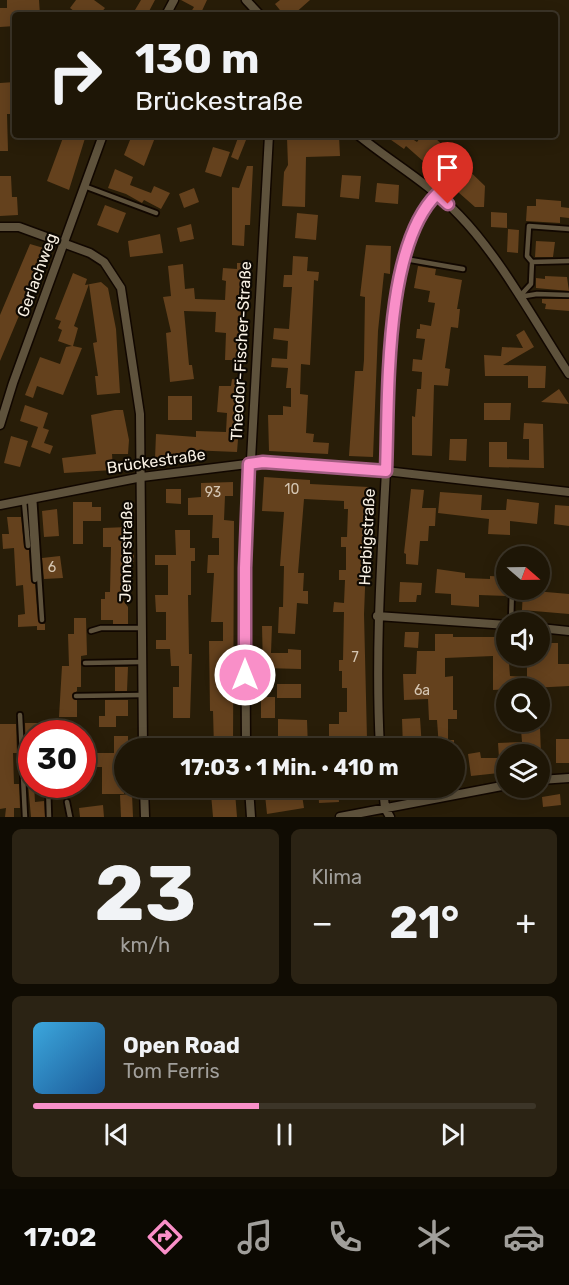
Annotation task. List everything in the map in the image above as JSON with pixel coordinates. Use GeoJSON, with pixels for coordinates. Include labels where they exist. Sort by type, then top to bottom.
{"type":"FeatureCollection","features":[{"type":"Feature","properties":{"kind":"street"},"geometry":{"type":"LineString","coordinates":[[246,0],[257,12]]}},
{"type":"Feature","properties":{"kind":"street","name":"Gerlachweg"},"geometry":{"type":"LineString","coordinates":[[0,426],[13,383],[102,138]]}},
{"type":"Feature","properties":{"kind":"street","name":"Theodor-Fischer-Straße"},"geometry":{"type":"LineString","coordinates":[[246,738],[245,568],[269,138]]}},
{"type":"Feature","properties":{"kind":"street"},"geometry":{"type":"LineString","coordinates":[[362,138],[437,194],[460,215],[486,248],[569,374]]}},
{"type":"Feature","properties":{"kind":"street","name":"Herbigstraße"},"geometry":{"type":"LineString","coordinates":[[380,738],[377,616],[391,344],[405,259],[416,220],[425,205],[437,194]]}},
{"type":"Feature","properties":{"kind":"street","name":"Jennerstraße"},"geometry":{"type":"LineString","coordinates":[[0,227],[19,226],[90,253],[104,262],[121,288],[136,380],[142,477],[140,662],[143,738]]}},
{"type":"Feature","properties":{"kind":"street","name":"Brückestraße"},"geometry":{"type":"LineString","coordinates":[[0,505],[142,477],[263,462],[386,471],[569,492]]}},
{"type":"Feature","properties":{"kind":"street"},"geometry":{"type":"LineString","coordinates":[[377,616],[496,624]]}},
{"type":"Feature","properties":{"kind":"street"},"geometry":{"type":"LineString","coordinates":[[550,629],[569,630]]}},
{"type":"Feature","properties":{"kind":"street"},"geometry":{"type":"LineString","coordinates":[[550,779],[569,778]]}},
{"type":"Feature","properties":{"kind":"street"},"geometry":{"type":"LineString","coordinates":[[340,817],[496,787]]}},
{"type":"Feature","properties":{"kind":"street"},"geometry":{"type":"LineString","coordinates":[[144,798],[145,817]]}},
{"type":"Feature","properties":{"kind":"street"},"geometry":{"type":"LineString","coordinates":[[250,798],[251,817]]}},
{"type":"Feature","properties":{"kind":"street"},"geometry":{"type":"LineString","coordinates":[[384,798],[385,808],[390,817]]}},
{"type":"Feature","properties":{"kind":"lane"},"geometry":{"type":"LineString","coordinates":[[84,186],[156,213]]}},
{"type":"Feature","properties":{"kind":"lane"},"geometry":{"type":"LineString","coordinates":[[519,297],[531,284],[532,262],[527,256],[529,226],[569,229]]}},
{"type":"Feature","properties":{"kind":"lane"},"geometry":{"type":"LineString","coordinates":[[405,259],[463,269]]}},
{"type":"Feature","properties":{"kind":"lane"},"geometry":{"type":"LineString","coordinates":[[532,262],[569,261]]}},
{"type":"Feature","properties":{"kind":"lane"},"geometry":{"type":"LineString","coordinates":[[519,297],[537,294],[569,295]]}},
{"type":"Feature","properties":{"kind":"lane"},"geometry":{"type":"LineString","coordinates":[[28,546],[29,498]]}},
{"type":"Feature","properties":{"kind":"lane"},"geometry":{"type":"LineString","coordinates":[[29,498],[35,580]]}},
{"type":"Feature","properties":{"kind":"lane"},"geometry":{"type":"LineString","coordinates":[[29,498],[42,620]]}},
{"type":"Feature","properties":{"kind":"lane"},"geometry":{"type":"LineString","coordinates":[[91,631],[101,628],[140,628]]}},
{"type":"Feature","properties":{"kind":"lane"},"geometry":{"type":"LineString","coordinates":[[85,663],[140,662]]}},
{"type":"Feature","properties":{"kind":"lane"},"geometry":{"type":"LineString","coordinates":[[76,696],[141,695]]}},
{"type":"Feature","properties":{"kind":"lane"},"geometry":{"type":"LineString","coordinates":[[20,715],[25,817]]}},
{"type":"Feature","properties":{"kind":"lane"},"geometry":{"type":"LineString","coordinates":[[48,798],[49,817]]}},
{"type":"Feature","properties":{"kind":"lane"},"geometry":{"type":"LineString","coordinates":[[67,802],[70,817]]}},
{"type":"Feature","properties":{"kind":"building"},"geometry":{"type":"Polygon","coordinates":[[[7,0],[39,0],[40,12],[12,12],[12,26],[0,27],[0,8],[7,8],[7,0]]]}},
{"type":"Feature","properties":{"kind":"building"},"geometry":{"type":"Polygon","coordinates":[[[76,0],[94,0],[105,8],[102,12],[75,12],[70,8],[76,0]]]}},
{"type":"Feature","properties":{"kind":"building"},"geometry":{"type":"Polygon","coordinates":[[[141,0],[155,0],[149,12],[134,12],[141,0]]]}},
{"type":"Feature","properties":{"kind":"building"},"geometry":{"type":"Polygon","coordinates":[[[181,0],[207,0],[201,12],[191,12],[194,7],[181,0]]]}},
{"type":"Feature","properties":{"kind":"building"},"geometry":{"type":"Polygon","coordinates":[[[280,0],[310,0],[296,12],[282,12],[275,4],[280,0]]]}},
{"type":"Feature","properties":{"kind":"building"},"geometry":{"type":"Polygon","coordinates":[[[12,82],[12,114],[7,114],[8,151],[0,151],[0,83],[12,82]]]}},
{"type":"Feature","properties":{"kind":"building"},"geometry":{"type":"Polygon","coordinates":[[[63,138],[85,138],[69,190],[47,181],[63,138]]]}},
{"type":"Feature","properties":{"kind":"building"},"geometry":{"type":"Polygon","coordinates":[[[131,138],[155,138],[144,166],[124,155],[131,138]]]}},
{"type":"Feature","properties":{"kind":"building"},"geometry":{"type":"Polygon","coordinates":[[[238,138],[247,138],[238,160],[231,157],[238,138]]]}},
{"type":"Feature","properties":{"kind":"building"},"geometry":{"type":"Polygon","coordinates":[[[287,138],[339,138],[340,156],[306,157],[305,207],[282,206],[284,172],[288,165],[287,138]]]}},
{"type":"Feature","properties":{"kind":"building"},"geometry":{"type":"Polygon","coordinates":[[[388,138],[411,138],[417,142],[420,138],[435,138],[485,186],[484,207],[475,207],[406,146],[404,149],[388,138]]]}},
{"type":"Feature","properties":{"kind":"building"},"geometry":{"type":"Polygon","coordinates":[[[213,147],[230,152],[221,177],[205,172],[213,147]]]}},
{"type":"Feature","properties":{"kind":"building"},"geometry":{"type":"Polygon","coordinates":[[[247,166],[253,166],[250,225],[245,225],[244,246],[232,245],[232,187],[239,188],[247,166]]]}},
{"type":"Feature","properties":{"kind":"building"},"geometry":{"type":"Polygon","coordinates":[[[115,169],[133,177],[130,185],[151,193],[154,186],[170,193],[161,209],[144,200],[142,203],[108,188],[115,169]]]}},
{"type":"Feature","properties":{"kind":"building"},"geometry":{"type":"Polygon","coordinates":[[[342,175],[361,176],[359,199],[340,197],[342,175]]]}},
{"type":"Feature","properties":{"kind":"building"},"geometry":{"type":"Polygon","coordinates":[[[0,176],[11,176],[12,197],[17,197],[18,215],[0,216],[0,176]]]}},
{"type":"Feature","properties":{"kind":"building"},"geometry":{"type":"Polygon","coordinates":[[[377,183],[399,185],[398,204],[375,202],[377,183]]]}},
{"type":"Feature","properties":{"kind":"building"},"geometry":{"type":"Polygon","coordinates":[[[194,188],[199,202],[184,208],[179,194],[194,188]]]}},
{"type":"Feature","properties":{"kind":"building"},"geometry":{"type":"Polygon","coordinates":[[[536,199],[561,201],[561,207],[569,208],[569,218],[560,217],[560,223],[526,221],[527,206],[536,206],[536,199]]]}},
{"type":"Feature","properties":{"kind":"building"},"geometry":{"type":"Polygon","coordinates":[[[105,205],[126,213],[118,233],[97,225],[105,205]]]}},
{"type":"Feature","properties":{"kind":"building"},"geometry":{"type":"Polygon","coordinates":[[[491,212],[507,213],[507,228],[491,227],[491,212]]]}},
{"type":"Feature","properties":{"kind":"building"},"geometry":{"type":"Polygon","coordinates":[[[297,213],[318,215],[316,240],[295,238],[297,213]]]}},
{"type":"Feature","properties":{"kind":"building"},"geometry":{"type":"Polygon","coordinates":[[[191,224],[194,239],[180,242],[177,228],[191,224]]]}},
{"type":"Feature","properties":{"kind":"building"},"geometry":{"type":"Polygon","coordinates":[[[508,229],[519,230],[518,253],[507,252],[508,229]]]}},
{"type":"Feature","properties":{"kind":"building"},"geometry":{"type":"Polygon","coordinates":[[[160,234],[163,253],[130,257],[128,241],[160,234]]]}},
{"type":"Feature","properties":{"kind":"building"},"geometry":{"type":"Polygon","coordinates":[[[536,241],[555,242],[553,257],[535,257],[536,241]]]}},
{"type":"Feature","properties":{"kind":"building"},"geometry":{"type":"Polygon","coordinates":[[[30,244],[47,249],[0,361],[0,315],[30,244]]]}},
{"type":"Feature","properties":{"kind":"building"},"geometry":{"type":"Polygon","coordinates":[[[366,245],[391,246],[390,274],[384,273],[378,331],[373,457],[349,456],[355,371],[363,371],[364,360],[365,297],[360,296],[366,245]]]}},
{"type":"Feature","properties":{"kind":"building"},"geometry":{"type":"Polygon","coordinates":[[[293,256],[308,257],[307,271],[319,272],[318,281],[314,280],[310,365],[301,364],[300,394],[308,395],[306,433],[314,434],[313,442],[329,443],[328,454],[269,451],[268,415],[283,415],[283,406],[291,407],[291,388],[286,388],[288,368],[271,367],[272,358],[287,359],[288,341],[273,339],[274,328],[289,329],[292,287],[283,287],[284,275],[292,275],[293,256]]]}},
{"type":"Feature","properties":{"kind":"building"},"geometry":{"type":"Polygon","coordinates":[[[237,263],[250,263],[245,301],[242,301],[239,360],[225,360],[226,333],[215,332],[216,312],[184,311],[189,365],[192,365],[194,379],[170,382],[166,333],[171,332],[163,297],[171,296],[168,266],[183,264],[185,289],[194,288],[195,299],[225,300],[226,281],[222,280],[223,268],[237,269],[237,263]]]}},
{"type":"Feature","properties":{"kind":"building"},"geometry":{"type":"Polygon","coordinates":[[[418,266],[436,269],[435,275],[462,280],[457,309],[460,309],[458,328],[451,327],[445,368],[450,369],[448,386],[434,385],[432,456],[412,455],[412,416],[415,417],[417,389],[421,389],[422,372],[412,371],[413,359],[422,360],[425,339],[416,338],[417,329],[420,329],[420,324],[431,326],[435,303],[428,302],[430,291],[414,288],[418,266]]]}},
{"type":"Feature","properties":{"kind":"building"},"geometry":{"type":"Polygon","coordinates":[[[73,273],[87,279],[85,285],[89,284],[74,326],[78,328],[73,346],[82,348],[63,395],[37,386],[33,398],[25,395],[40,357],[60,364],[66,347],[72,346],[58,341],[62,330],[58,328],[61,321],[55,319],[73,273]]]}},
{"type":"Feature","properties":{"kind":"building"},"geometry":{"type":"Polygon","coordinates":[[[545,276],[567,277],[569,291],[536,288],[536,278],[545,279],[545,276]]]}},
{"type":"Feature","properties":{"kind":"building"},"geometry":{"type":"Polygon","coordinates":[[[101,282],[108,288],[116,329],[120,393],[97,395],[95,376],[98,376],[93,343],[97,342],[89,284],[101,282]]]}},
{"type":"Feature","properties":{"kind":"building"},"geometry":{"type":"Polygon","coordinates":[[[542,299],[569,299],[569,311],[545,309],[546,304],[542,303],[542,299]]]}},
{"type":"Feature","properties":{"kind":"building"},"geometry":{"type":"Polygon","coordinates":[[[524,330],[534,347],[503,365],[546,366],[545,388],[528,388],[528,376],[485,376],[484,355],[501,356],[502,347],[523,348],[516,335],[524,330]]]}},
{"type":"Feature","properties":{"kind":"building"},"geometry":{"type":"Polygon","coordinates":[[[232,379],[241,380],[241,388],[237,388],[236,413],[240,414],[237,452],[188,450],[188,458],[155,459],[156,434],[196,437],[196,431],[226,432],[227,413],[217,412],[219,386],[231,386],[232,379]]]}},
{"type":"Feature","properties":{"kind":"building"},"geometry":{"type":"Polygon","coordinates":[[[559,389],[569,404],[541,402],[559,389]]]}},
{"type":"Feature","properties":{"kind":"building"},"geometry":{"type":"Polygon","coordinates":[[[168,396],[192,396],[192,420],[168,420],[168,396]]]}},
{"type":"Feature","properties":{"kind":"building"},"geometry":{"type":"Polygon","coordinates":[[[484,403],[511,403],[510,420],[484,420],[484,403]]]}},
{"type":"Feature","properties":{"kind":"building"},"geometry":{"type":"Polygon","coordinates":[[[25,405],[48,413],[43,428],[49,430],[44,443],[53,446],[50,454],[31,447],[38,427],[20,421],[25,405]]]}},
{"type":"Feature","properties":{"kind":"building"},"geometry":{"type":"Polygon","coordinates":[[[123,410],[129,440],[128,454],[112,454],[113,470],[64,473],[62,458],[96,454],[91,415],[123,410]]]}},
{"type":"Feature","properties":{"kind":"building"},"geometry":{"type":"Polygon","coordinates":[[[524,423],[543,424],[544,468],[489,467],[489,442],[507,442],[507,459],[529,460],[529,439],[523,439],[524,423]]]}},
{"type":"Feature","properties":{"kind":"building"},"geometry":{"type":"Polygon","coordinates":[[[11,436],[28,441],[20,467],[4,463],[11,436]]]}},
{"type":"Feature","properties":{"kind":"building"},"geometry":{"type":"Polygon","coordinates":[[[450,439],[467,439],[466,461],[449,460],[450,439]]]}},
{"type":"Feature","properties":{"kind":"building"},"geometry":{"type":"Polygon","coordinates":[[[264,477],[310,480],[310,484],[369,487],[364,614],[367,738],[329,738],[329,724],[339,724],[339,712],[347,712],[347,688],[342,688],[342,671],[339,671],[339,660],[343,660],[344,612],[333,612],[334,602],[344,603],[345,580],[339,580],[339,570],[346,570],[346,547],[341,547],[341,537],[347,537],[348,509],[344,509],[344,501],[304,499],[298,573],[304,573],[303,591],[308,591],[308,604],[297,603],[295,634],[278,633],[279,607],[283,607],[284,566],[280,566],[284,512],[262,511],[264,477]]]}},
{"type":"Feature","properties":{"kind":"building"},"geometry":{"type":"Polygon","coordinates":[[[233,482],[233,496],[225,496],[224,520],[234,521],[233,738],[214,738],[213,711],[210,711],[209,641],[223,641],[223,622],[211,622],[214,573],[207,573],[208,555],[219,555],[219,538],[212,538],[213,515],[188,515],[188,498],[201,497],[201,483],[233,482]]]}},
{"type":"Feature","properties":{"kind":"building"},"geometry":{"type":"Polygon","coordinates":[[[166,489],[181,489],[181,504],[166,503],[166,489]]]}},
{"type":"Feature","properties":{"kind":"building"},"geometry":{"type":"Polygon","coordinates":[[[411,489],[424,490],[422,508],[436,508],[435,526],[429,526],[428,541],[420,541],[418,565],[406,564],[404,553],[411,489]]]}},
{"type":"Feature","properties":{"kind":"building"},"geometry":{"type":"Polygon","coordinates":[[[440,492],[482,495],[481,510],[506,510],[507,499],[539,503],[537,524],[510,521],[510,535],[488,534],[489,519],[438,513],[440,492]]]}},
{"type":"Feature","properties":{"kind":"building"},"geometry":{"type":"Polygon","coordinates":[[[73,502],[92,502],[92,507],[101,507],[101,521],[83,521],[83,544],[73,544],[73,502]]]}},
{"type":"Feature","properties":{"kind":"building"},"geometry":{"type":"Polygon","coordinates":[[[555,505],[569,506],[569,526],[554,524],[555,505]]]}},
{"type":"Feature","properties":{"kind":"building"},"geometry":{"type":"Polygon","coordinates":[[[57,509],[59,536],[44,537],[42,511],[57,509]]]}},
{"type":"Feature","properties":{"kind":"building"},"geometry":{"type":"Polygon","coordinates":[[[7,517],[21,517],[24,547],[29,550],[31,581],[35,584],[38,621],[45,624],[45,630],[37,630],[37,626],[18,627],[18,615],[25,614],[23,585],[16,586],[14,548],[3,549],[2,534],[9,534],[7,517]]]}},
{"type":"Feature","properties":{"kind":"building"},"geometry":{"type":"Polygon","coordinates":[[[128,527],[128,553],[134,553],[134,562],[129,562],[129,585],[122,585],[122,599],[128,607],[128,624],[113,624],[113,620],[101,620],[101,599],[105,599],[105,592],[110,592],[111,547],[103,547],[103,528],[128,527]]]}},
{"type":"Feature","properties":{"kind":"building"},"geometry":{"type":"Polygon","coordinates":[[[175,530],[190,530],[190,548],[195,548],[195,561],[191,561],[191,595],[188,595],[189,654],[192,654],[190,718],[173,718],[173,687],[179,687],[179,666],[171,666],[170,649],[156,649],[156,640],[166,640],[166,612],[156,612],[155,595],[168,595],[168,565],[155,565],[155,555],[176,555],[175,530]]]}},
{"type":"Feature","properties":{"kind":"building"},"geometry":{"type":"Polygon","coordinates":[[[60,556],[63,578],[44,579],[42,558],[60,556]]]}},
{"type":"Feature","properties":{"kind":"building"},"geometry":{"type":"Polygon","coordinates":[[[437,569],[465,573],[465,578],[490,579],[490,576],[496,576],[496,596],[479,595],[479,607],[451,605],[451,594],[435,593],[437,569]]]}},
{"type":"Feature","properties":{"kind":"building"},"geometry":{"type":"Polygon","coordinates":[[[400,582],[422,583],[421,595],[417,595],[416,602],[399,602],[400,582]]]}},
{"type":"Feature","properties":{"kind":"building"},"geometry":{"type":"Polygon","coordinates":[[[550,592],[569,594],[569,614],[522,610],[522,600],[550,600],[550,592]]]}},
{"type":"Feature","properties":{"kind":"building"},"geometry":{"type":"Polygon","coordinates":[[[74,618],[86,618],[87,655],[81,656],[81,687],[77,687],[77,691],[72,695],[77,700],[77,717],[59,717],[62,666],[69,666],[68,634],[74,634],[74,618]]]}},
{"type":"Feature","properties":{"kind":"building"},"geometry":{"type":"Polygon","coordinates":[[[262,626],[272,626],[271,653],[288,653],[288,649],[301,650],[301,669],[263,668],[262,626]]]}},
{"type":"Feature","properties":{"kind":"building"},"geometry":{"type":"Polygon","coordinates":[[[405,632],[419,632],[418,648],[404,647],[405,632]]]}},
{"type":"Feature","properties":{"kind":"building"},"geometry":{"type":"Polygon","coordinates":[[[435,634],[453,634],[453,637],[496,637],[496,666],[509,666],[510,676],[527,677],[527,666],[550,666],[550,643],[558,643],[558,664],[569,664],[569,686],[550,687],[550,678],[496,678],[496,690],[493,690],[493,656],[445,658],[445,677],[453,676],[453,710],[457,710],[457,719],[448,719],[448,738],[438,738],[437,720],[429,720],[428,699],[404,700],[403,674],[416,674],[417,651],[435,651],[435,634]]]}},
{"type":"Feature","properties":{"kind":"building"},"geometry":{"type":"Polygon","coordinates":[[[115,667],[128,667],[127,691],[115,691],[115,667]]]}},
{"type":"Feature","properties":{"kind":"building"},"geometry":{"type":"Polygon","coordinates":[[[277,684],[301,684],[301,698],[277,698],[277,684]]]}},
{"type":"Feature","properties":{"kind":"building"},"geometry":{"type":"Polygon","coordinates":[[[261,697],[275,697],[275,718],[261,718],[261,697]]]}},
{"type":"Feature","properties":{"kind":"building"},"geometry":{"type":"Polygon","coordinates":[[[105,700],[128,700],[128,716],[116,716],[116,727],[99,727],[99,716],[105,716],[105,700]]]}},
{"type":"Feature","properties":{"kind":"building"},"geometry":{"type":"Polygon","coordinates":[[[420,718],[421,738],[403,738],[402,719],[420,718]]]}},
{"type":"Feature","properties":{"kind":"building"},"geometry":{"type":"Polygon","coordinates":[[[278,719],[307,720],[308,738],[278,738],[278,719]]]}},
{"type":"Feature","properties":{"kind":"building"},"geometry":{"type":"Polygon","coordinates":[[[0,724],[16,724],[17,753],[13,753],[14,784],[18,784],[20,808],[14,808],[14,817],[5,817],[6,808],[0,809],[0,724]]]}},
{"type":"Feature","properties":{"kind":"building"},"geometry":{"type":"Polygon","coordinates":[[[521,732],[540,732],[541,744],[498,743],[522,742],[521,732]]]}},
{"type":"Feature","properties":{"kind":"building"},"geometry":{"type":"Polygon","coordinates":[[[114,736],[128,736],[128,738],[114,738],[114,736]]]}},
{"type":"Feature","properties":{"kind":"building"},"geometry":{"type":"Polygon","coordinates":[[[556,739],[569,739],[569,763],[556,763],[556,739]]]}},
{"type":"Feature","properties":{"kind":"building"},"geometry":{"type":"Polygon","coordinates":[[[480,752],[481,758],[496,758],[496,773],[471,776],[468,754],[480,752]]]}},
{"type":"Feature","properties":{"kind":"building"},"geometry":{"type":"Polygon","coordinates":[[[96,753],[114,753],[114,794],[102,794],[102,767],[96,767],[96,753]]]}},
{"type":"Feature","properties":{"kind":"building"},"geometry":{"type":"Polygon","coordinates":[[[560,794],[561,805],[543,807],[542,798],[550,798],[550,796],[560,794]]]}},
{"type":"Feature","properties":{"kind":"building"},"geometry":{"type":"Polygon","coordinates":[[[29,798],[35,798],[35,802],[44,801],[45,817],[31,817],[29,798]]]}},
{"type":"Feature","properties":{"kind":"building"},"geometry":{"type":"Polygon","coordinates":[[[120,798],[132,798],[133,817],[121,817],[120,798]]]}},
{"type":"Feature","properties":{"kind":"building"},"geometry":{"type":"Polygon","coordinates":[[[211,798],[235,798],[237,817],[213,817],[211,798]]]}},
{"type":"Feature","properties":{"kind":"building"},"geometry":{"type":"Polygon","coordinates":[[[265,798],[302,798],[304,808],[267,814],[265,798]]]}},
{"type":"Feature","properties":{"kind":"building"},"geometry":{"type":"Polygon","coordinates":[[[319,798],[339,798],[339,802],[319,803],[319,798]]]}},
{"type":"Feature","properties":{"kind":"building"},"geometry":{"type":"Polygon","coordinates":[[[103,805],[104,817],[80,817],[79,808],[103,805]]]}},
{"type":"Feature","properties":{"kind":"route"},"geometry":{"type":"LineString","coordinates":[[245,675],[245,568],[249,464],[263,462],[386,471],[391,344],[405,259],[416,220],[425,205],[437,194],[448,204]]}}]}
